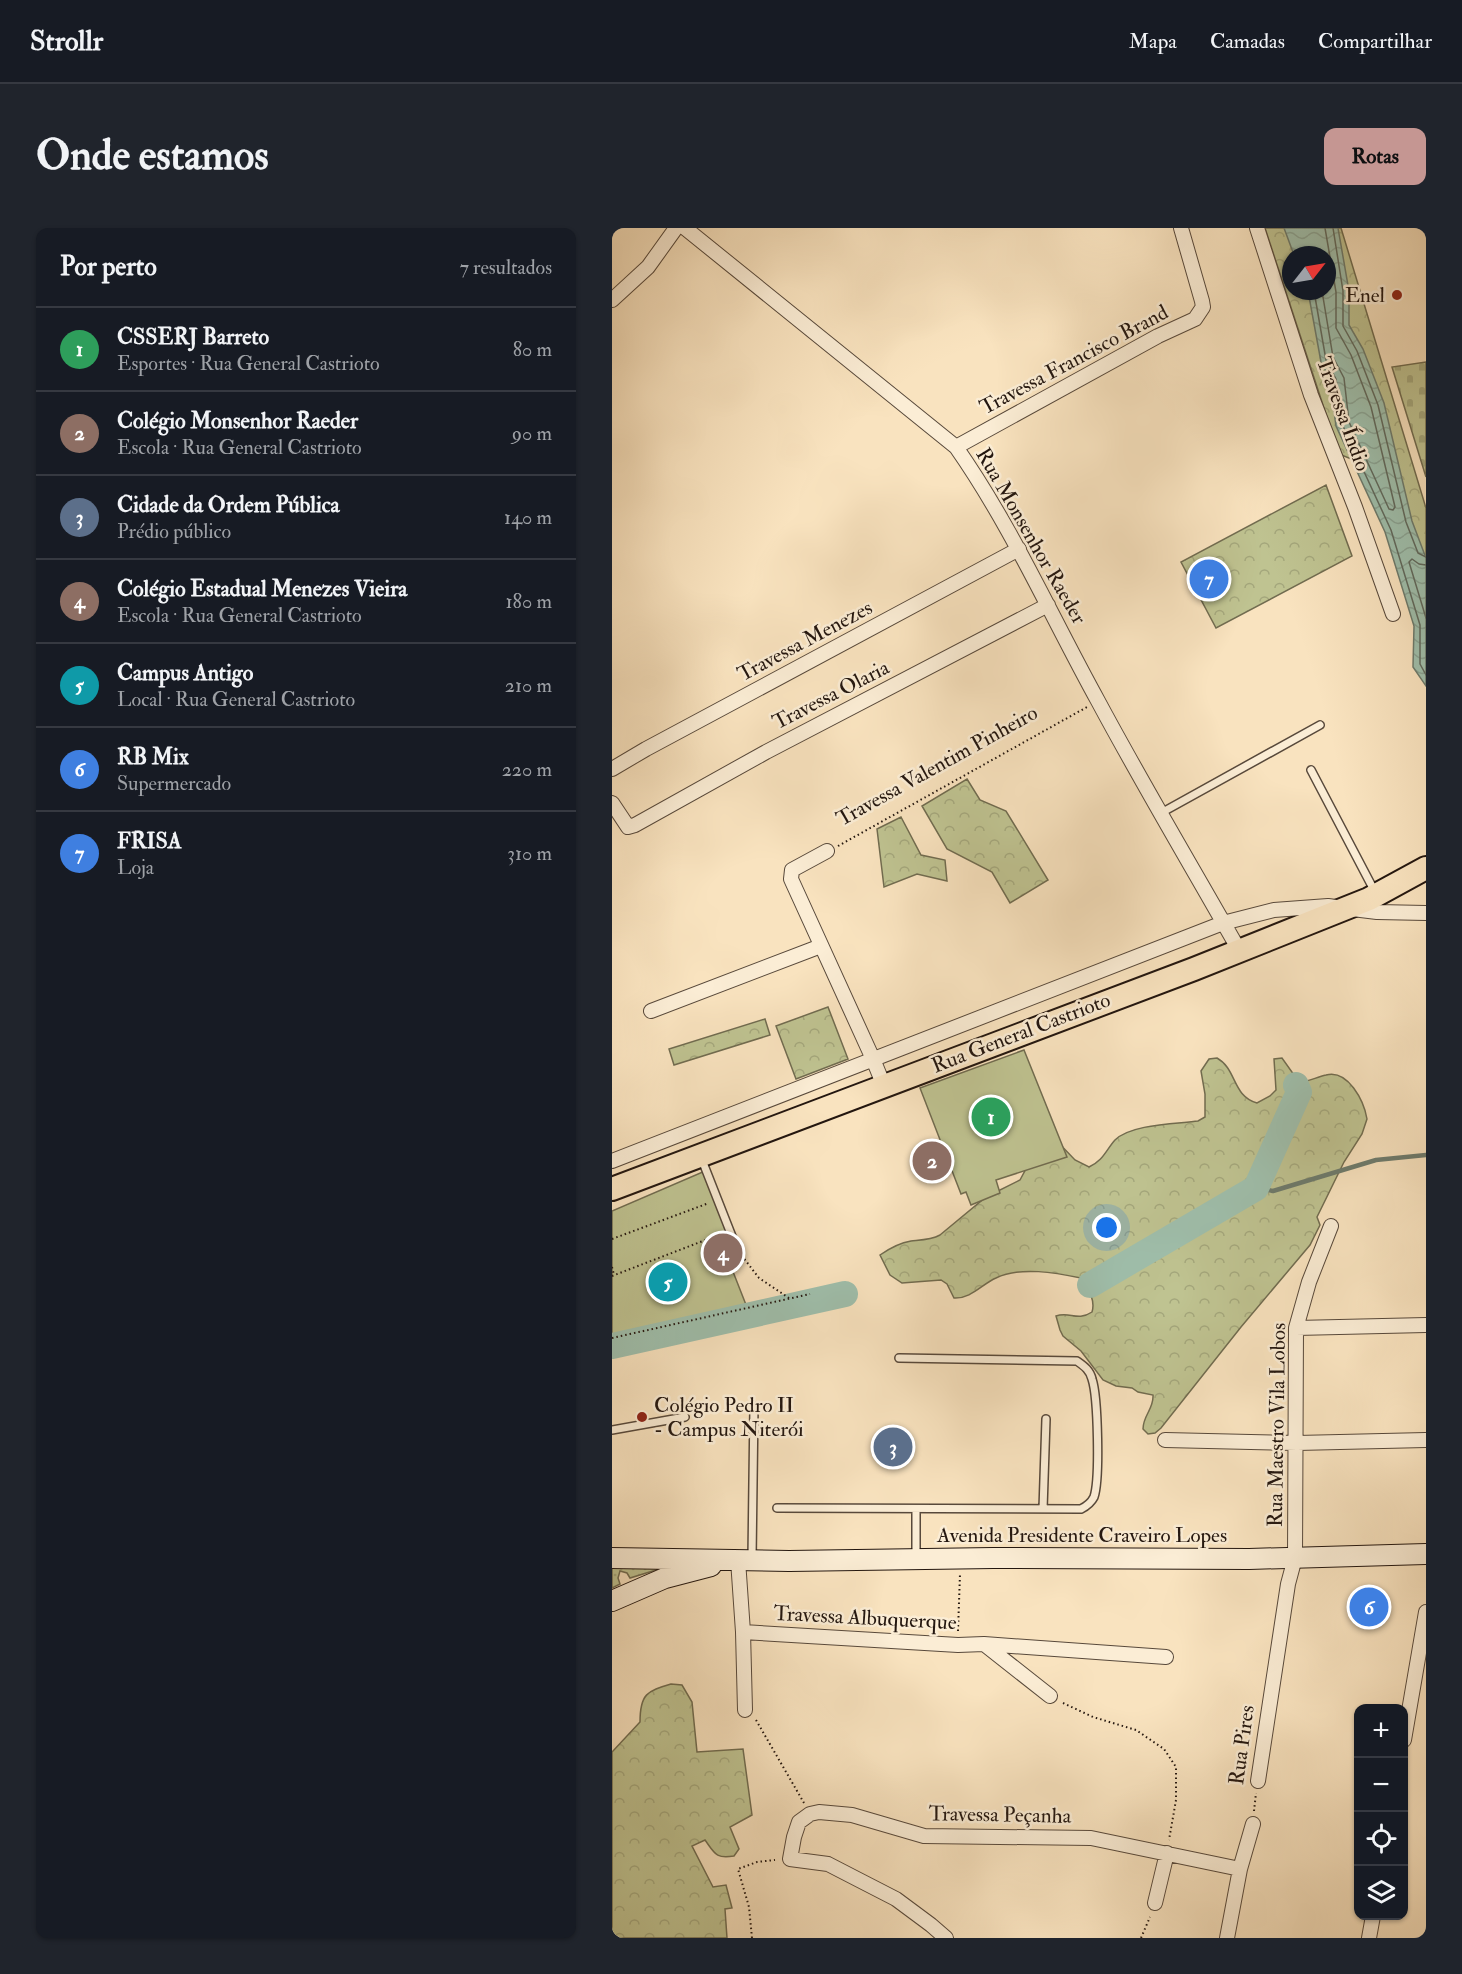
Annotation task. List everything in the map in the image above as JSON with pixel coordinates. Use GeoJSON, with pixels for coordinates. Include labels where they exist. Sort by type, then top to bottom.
{"type":"FeatureCollection","features":[{"type":"Feature","properties":{"kind":"main road","name":"Rua General Castrioto"},"geometry":{"type":"LineString","coordinates":[[612,1189],[1370,899],[1426,868]]}},
{"type":"Feature","properties":{"kind":"main road","name":"Avenida Presidente Craveiro Lopes"},"geometry":{"type":"LineString","coordinates":[[612,1558],[745,1561],[1295,1558],[1426,1554]]}},
{"type":"Feature","properties":{"kind":"main road","name":"Avenida Presidente Craveiro Lopes"},"geometry":{"type":"LineString","coordinates":[[615,1602],[665,1578],[745,1561]]}},
{"type":"Feature","properties":{"kind":"street"},"geometry":{"type":"LineString","coordinates":[[612,300],[648,267],[676,228]]}},
{"type":"Feature","properties":{"kind":"street","name":"Rua Monsenhor Raeder"},"geometry":{"type":"LineString","coordinates":[[685,228],[956,447],[1019,549],[1098,701],[1239,950]]}},
{"type":"Feature","properties":{"kind":"street","name":"Travessa Francisco Brand"},"geometry":{"type":"LineString","coordinates":[[956,447],[1158,336],[1195,319],[1203,307],[1181,228]]}},
{"type":"Feature","properties":{"kind":"street","name":"Travessa Índio"},"geometry":{"type":"LineString","coordinates":[[1257,228],[1311,395],[1355,507],[1393,614]]}},
{"type":"Feature","properties":{"kind":"street","name":"Travessa Menezes"},"geometry":{"type":"LineString","coordinates":[[612,769],[1019,549]]}},
{"type":"Feature","properties":{"kind":"street","name":"Travessa Olaria"},"geometry":{"type":"LineString","coordinates":[[612,803],[628,826],[635,825],[766,752],[1048,605]]}},
{"type":"Feature","properties":{"kind":"street","name":"Travessa Valentim Pinheiro"},"geometry":{"type":"LineString","coordinates":[[821,945],[791,879],[792,870],[795,867],[827,852]]}},
{"type":"Feature","properties":{"kind":"street"},"geometry":{"type":"LineString","coordinates":[[612,1161],[1223,923],[1275,910],[1328,906],[1377,912],[1426,913]]}},
{"type":"Feature","properties":{"kind":"street"},"geometry":{"type":"LineString","coordinates":[[651,1011],[821,945],[884,1086]]}},
{"type":"Feature","properties":{"kind":"street","name":"Rua Maestro Vila Lobos"},"geometry":{"type":"LineString","coordinates":[[1295,1558],[1296,1328],[1309,1281],[1331,1226]]}},
{"type":"Feature","properties":{"kind":"street"},"geometry":{"type":"LineString","coordinates":[[1296,1328],[1426,1325]]}},
{"type":"Feature","properties":{"kind":"street"},"geometry":{"type":"LineString","coordinates":[[1165,1440],[1297,1443],[1426,1440]]}},
{"type":"Feature","properties":{"kind":"street","name":"Rua Pires"},"geometry":{"type":"LineString","coordinates":[[1258,1781],[1288,1584],[1295,1558]]}},
{"type":"Feature","properties":{"kind":"street"},"geometry":{"type":"LineString","coordinates":[[745,1561],[743,1632],[745,1710]]}},
{"type":"Feature","properties":{"kind":"street"},"geometry":{"type":"LineString","coordinates":[[1408,1717],[1426,1612]]}},
{"type":"Feature","properties":{"kind":"street","name":"Travessa Albuquerque"},"geometry":{"type":"LineString","coordinates":[[743,1632],[958,1645],[984,1644],[1166,1657]]}},
{"type":"Feature","properties":{"kind":"street","name":"Travessa Albuquerque"},"geometry":{"type":"LineString","coordinates":[[984,1644],[1050,1696]]}},
{"type":"Feature","properties":{"kind":"street","name":"Travessa Peçanha"},"geometry":{"type":"LineString","coordinates":[[810,1814],[819,1812],[852,1815],[924,1836],[1091,1838],[1240,1869]]}},
{"type":"Feature","properties":{"kind":"street"},"geometry":{"type":"LineString","coordinates":[[810,1814],[799,1822],[790,1859],[828,1864],[896,1899],[946,1938]]}},
{"type":"Feature","properties":{"kind":"street"},"geometry":{"type":"LineString","coordinates":[[1227,1938],[1240,1869],[1252,1824]]}},
{"type":"Feature","properties":{"kind":"street"},"geometry":{"type":"LineString","coordinates":[[1155,1903],[1167,1853]]}},
{"type":"Feature","properties":{"kind":"street"},"geometry":{"type":"LineString","coordinates":[[1369,1938],[1371,1920]]}},
{"type":"Feature","properties":{"kind":"lane"},"geometry":{"type":"LineString","coordinates":[[1161,813],[1320,725]]}},
{"type":"Feature","properties":{"kind":"lane"},"geometry":{"type":"LineString","coordinates":[[1311,770],[1377,894]]}},
{"type":"Feature","properties":{"kind":"lane"},"geometry":{"type":"LineString","coordinates":[[700,1156],[735,1244]]}},
{"type":"Feature","properties":{"kind":"lane"},"geometry":{"type":"LineString","coordinates":[[777,1508],[1081,1509],[1088,1506],[1096,1486],[1097,1430],[1093,1380],[1088,1369],[1077,1361],[899,1358]]}},
{"type":"Feature","properties":{"kind":"lane"},"geometry":{"type":"LineString","coordinates":[[745,1561],[754,1406]]}},
{"type":"Feature","properties":{"kind":"lane"},"geometry":{"type":"LineString","coordinates":[[612,1430],[685,1417]]}},
{"type":"Feature","properties":{"kind":"lane"},"geometry":{"type":"LineString","coordinates":[[1043,1509],[1046,1419]]}},
{"type":"Feature","properties":{"kind":"lane"},"geometry":{"type":"LineString","coordinates":[[916,1509],[916,1559]]}},
{"type":"Feature","properties":{"kind":"path","name":"Travessa Valentim Pinheiro"},"geometry":{"type":"LineString","coordinates":[[827,852],[1098,701]]}},
{"type":"Feature","properties":{"kind":"path"},"geometry":{"type":"LineString","coordinates":[[612,1239],[717,1200]]}},
{"type":"Feature","properties":{"kind":"path"},"geometry":{"type":"LineString","coordinates":[[612,1267],[613,1275],[730,1231]]}},
{"type":"Feature","properties":{"kind":"path"},"geometry":{"type":"LineString","coordinates":[[735,1244],[759,1278],[790,1299]]}},
{"type":"Feature","properties":{"kind":"path"},"geometry":{"type":"LineString","coordinates":[[612,1338],[810,1294]]}},
{"type":"Feature","properties":{"kind":"path"},"geometry":{"type":"LineString","coordinates":[[958,1645],[960,1559]]}},
{"type":"Feature","properties":{"kind":"path"},"geometry":{"type":"LineString","coordinates":[[1050,1696],[1093,1718],[1136,1730],[1164,1749],[1176,1767],[1176,1800],[1167,1853]]}},
{"type":"Feature","properties":{"kind":"path"},"geometry":{"type":"LineString","coordinates":[[745,1710],[753,1716],[810,1814]]}},
{"type":"Feature","properties":{"kind":"path","name":"Rua Pires"},"geometry":{"type":"LineString","coordinates":[[1252,1824],[1258,1781]]}},
{"type":"Feature","properties":{"kind":"path"},"geometry":{"type":"LineString","coordinates":[[752,1938],[749,1907],[738,1869],[757,1862],[790,1859]]}},
{"type":"Feature","properties":{"kind":"path"},"geometry":{"type":"LineString","coordinates":[[1141,1938],[1155,1903]]}},
{"type":"Feature","properties":{"kind":"green space"},"geometry":{"type":"Polygon","coordinates":[[[1265,228],[1287,228],[1294,246],[1282,246],[1282,280],[1265,228]]]}},
{"type":"Feature","properties":{"kind":"green space"},"geometry":{"type":"Polygon","coordinates":[[[1314,228],[1341,228],[1426,508],[1426,617],[1336,288],[1336,246],[1323,246],[1314,228]]]}},
{"type":"Feature","properties":{"kind":"green space"},"geometry":{"type":"Polygon","coordinates":[[[1289,300],[1312,300],[1373,468],[1339,454],[1289,300]]]}},
{"type":"Feature","properties":{"kind":"green space"},"geometry":{"type":"Polygon","coordinates":[[[1426,362],[1426,477],[1392,367],[1426,362]]]}},
{"type":"Feature","properties":{"kind":"green space"},"geometry":{"type":"Polygon","coordinates":[[[1326,485],[1352,556],[1216,628],[1181,562],[1326,485]]]}},
{"type":"Feature","properties":{"kind":"green space"},"geometry":{"type":"Polygon","coordinates":[[[967,779],[980,800],[1006,811],[1048,880],[1010,903],[992,872],[947,849],[922,806],[967,779]]]}},
{"type":"Feature","properties":{"kind":"green space"},"geometry":{"type":"Polygon","coordinates":[[[901,817],[921,855],[945,860],[947,881],[917,874],[884,887],[877,829],[901,817]]]}},
{"type":"Feature","properties":{"kind":"green space"},"geometry":{"type":"Polygon","coordinates":[[[828,1007],[848,1059],[796,1079],[776,1026],[828,1007]]]}},
{"type":"Feature","properties":{"kind":"green space"},"geometry":{"type":"Polygon","coordinates":[[[765,1019],[770,1035],[674,1065],[669,1049],[765,1019]]]}},
{"type":"Feature","properties":{"kind":"green space"},"geometry":{"type":"Polygon","coordinates":[[[1024,1050],[1067,1157],[996,1180],[1000,1193],[971,1205],[966,1192],[961,1194],[920,1088],[1024,1050]]]}},
{"type":"Feature","properties":{"kind":"green space"},"geometry":{"type":"Polygon","coordinates":[[[1217,1058],[1228,1069],[1243,1095],[1257,1103],[1276,1090],[1274,1059],[1282,1058],[1299,1082],[1334,1074],[1354,1088],[1367,1119],[1362,1134],[1344,1162],[1317,1217],[1320,1225],[1310,1245],[1155,1433],[1148,1434],[1143,1429],[1153,1395],[1138,1392],[1132,1388],[1116,1386],[1103,1380],[1081,1351],[1063,1336],[1060,1330],[1056,1316],[1082,1316],[1092,1312],[1092,1298],[1081,1278],[1061,1274],[1016,1272],[996,1278],[971,1294],[954,1298],[947,1284],[941,1280],[902,1283],[890,1275],[880,1255],[902,1243],[930,1239],[940,1235],[986,1197],[1020,1180],[1027,1167],[1054,1138],[1075,1160],[1089,1167],[1094,1165],[1122,1135],[1142,1128],[1198,1121],[1205,1117],[1205,1094],[1201,1071],[1209,1059],[1217,1058]]]}},
{"type":"Feature","properties":{"kind":"green space"},"geometry":{"type":"Polygon","coordinates":[[[705,1171],[730,1231],[719,1236],[750,1315],[612,1346],[612,1211],[705,1171]]]}},
{"type":"Feature","properties":{"kind":"green space"},"geometry":{"type":"Polygon","coordinates":[[[682,1562],[630,1578],[627,1573],[620,1571],[618,1578],[620,1584],[612,1588],[612,1563],[682,1562]]]}},
{"type":"Feature","properties":{"kind":"green space"},"geometry":{"type":"Polygon","coordinates":[[[671,1684],[682,1685],[692,1702],[697,1752],[743,1749],[752,1815],[730,1827],[739,1849],[734,1856],[723,1857],[714,1852],[705,1840],[692,1846],[713,1887],[726,1885],[732,1908],[725,1909],[727,1938],[612,1938],[612,1752],[640,1722],[641,1705],[647,1695],[671,1684]]]}},
{"type":"Feature","properties":{"kind":"water"},"geometry":{"type":"Polygon","coordinates":[[[1284,228],[1338,228],[1349,291],[1349,325],[1363,349],[1384,403],[1412,521],[1426,558],[1426,686],[1413,667],[1414,626],[1385,532],[1336,426],[1330,380],[1321,362],[1310,300],[1336,300],[1336,246],[1291,246],[1284,228]]]}},
{"type":"Feature","properties":{"kind":"waterway"},"geometry":{"type":"LineString","coordinates":[[1090,1285],[1256,1188],[1299,1092],[1296,1085]]}},
{"type":"Feature","properties":{"kind":"waterway"},"geometry":{"type":"LineString","coordinates":[[1256,1188],[1273,1191],[1376,1160],[1426,1155]]}},
{"type":"Feature","properties":{"kind":"waterway"},"geometry":{"type":"LineString","coordinates":[[612,1346],[845,1294]]}},
{"type":"Feature","properties":{"kind":"place","name":"Enel"},"geometry":{"type":"Point","coordinates":[1397,295]}},
{"type":"Feature","properties":{"kind":"place","name":"FRISA"},"geometry":{"type":"Point","coordinates":[1209,579]}},
{"type":"Feature","properties":{"kind":"place","name":"CSSERJ Barreto"},"geometry":{"type":"Point","coordinates":[991,1117]}},
{"type":"Feature","properties":{"kind":"place","name":"Colégio Monsenhor Raeder"},"geometry":{"type":"Point","coordinates":[932,1161]}},
{"type":"Feature","properties":{"kind":"place","name":"Colégio Estadual Menezes Vieira"},"geometry":{"type":"Point","coordinates":[723,1253]}},
{"type":"Feature","properties":{"kind":"place","name":"Campus Antigo"},"geometry":{"type":"Point","coordinates":[668,1282]}},
{"type":"Feature","properties":{"kind":"place","name":"Colégio Pedro II - Campus Niterói"},"geometry":{"type":"Point","coordinates":[642,1417]}},
{"type":"Feature","properties":{"kind":"place","name":"Cidade da Ordem Pública"},"geometry":{"type":"Point","coordinates":[893,1447]}},
{"type":"Feature","properties":{"kind":"place","name":"RB Mix"},"geometry":{"type":"Point","coordinates":[1369,1607]}}]}
